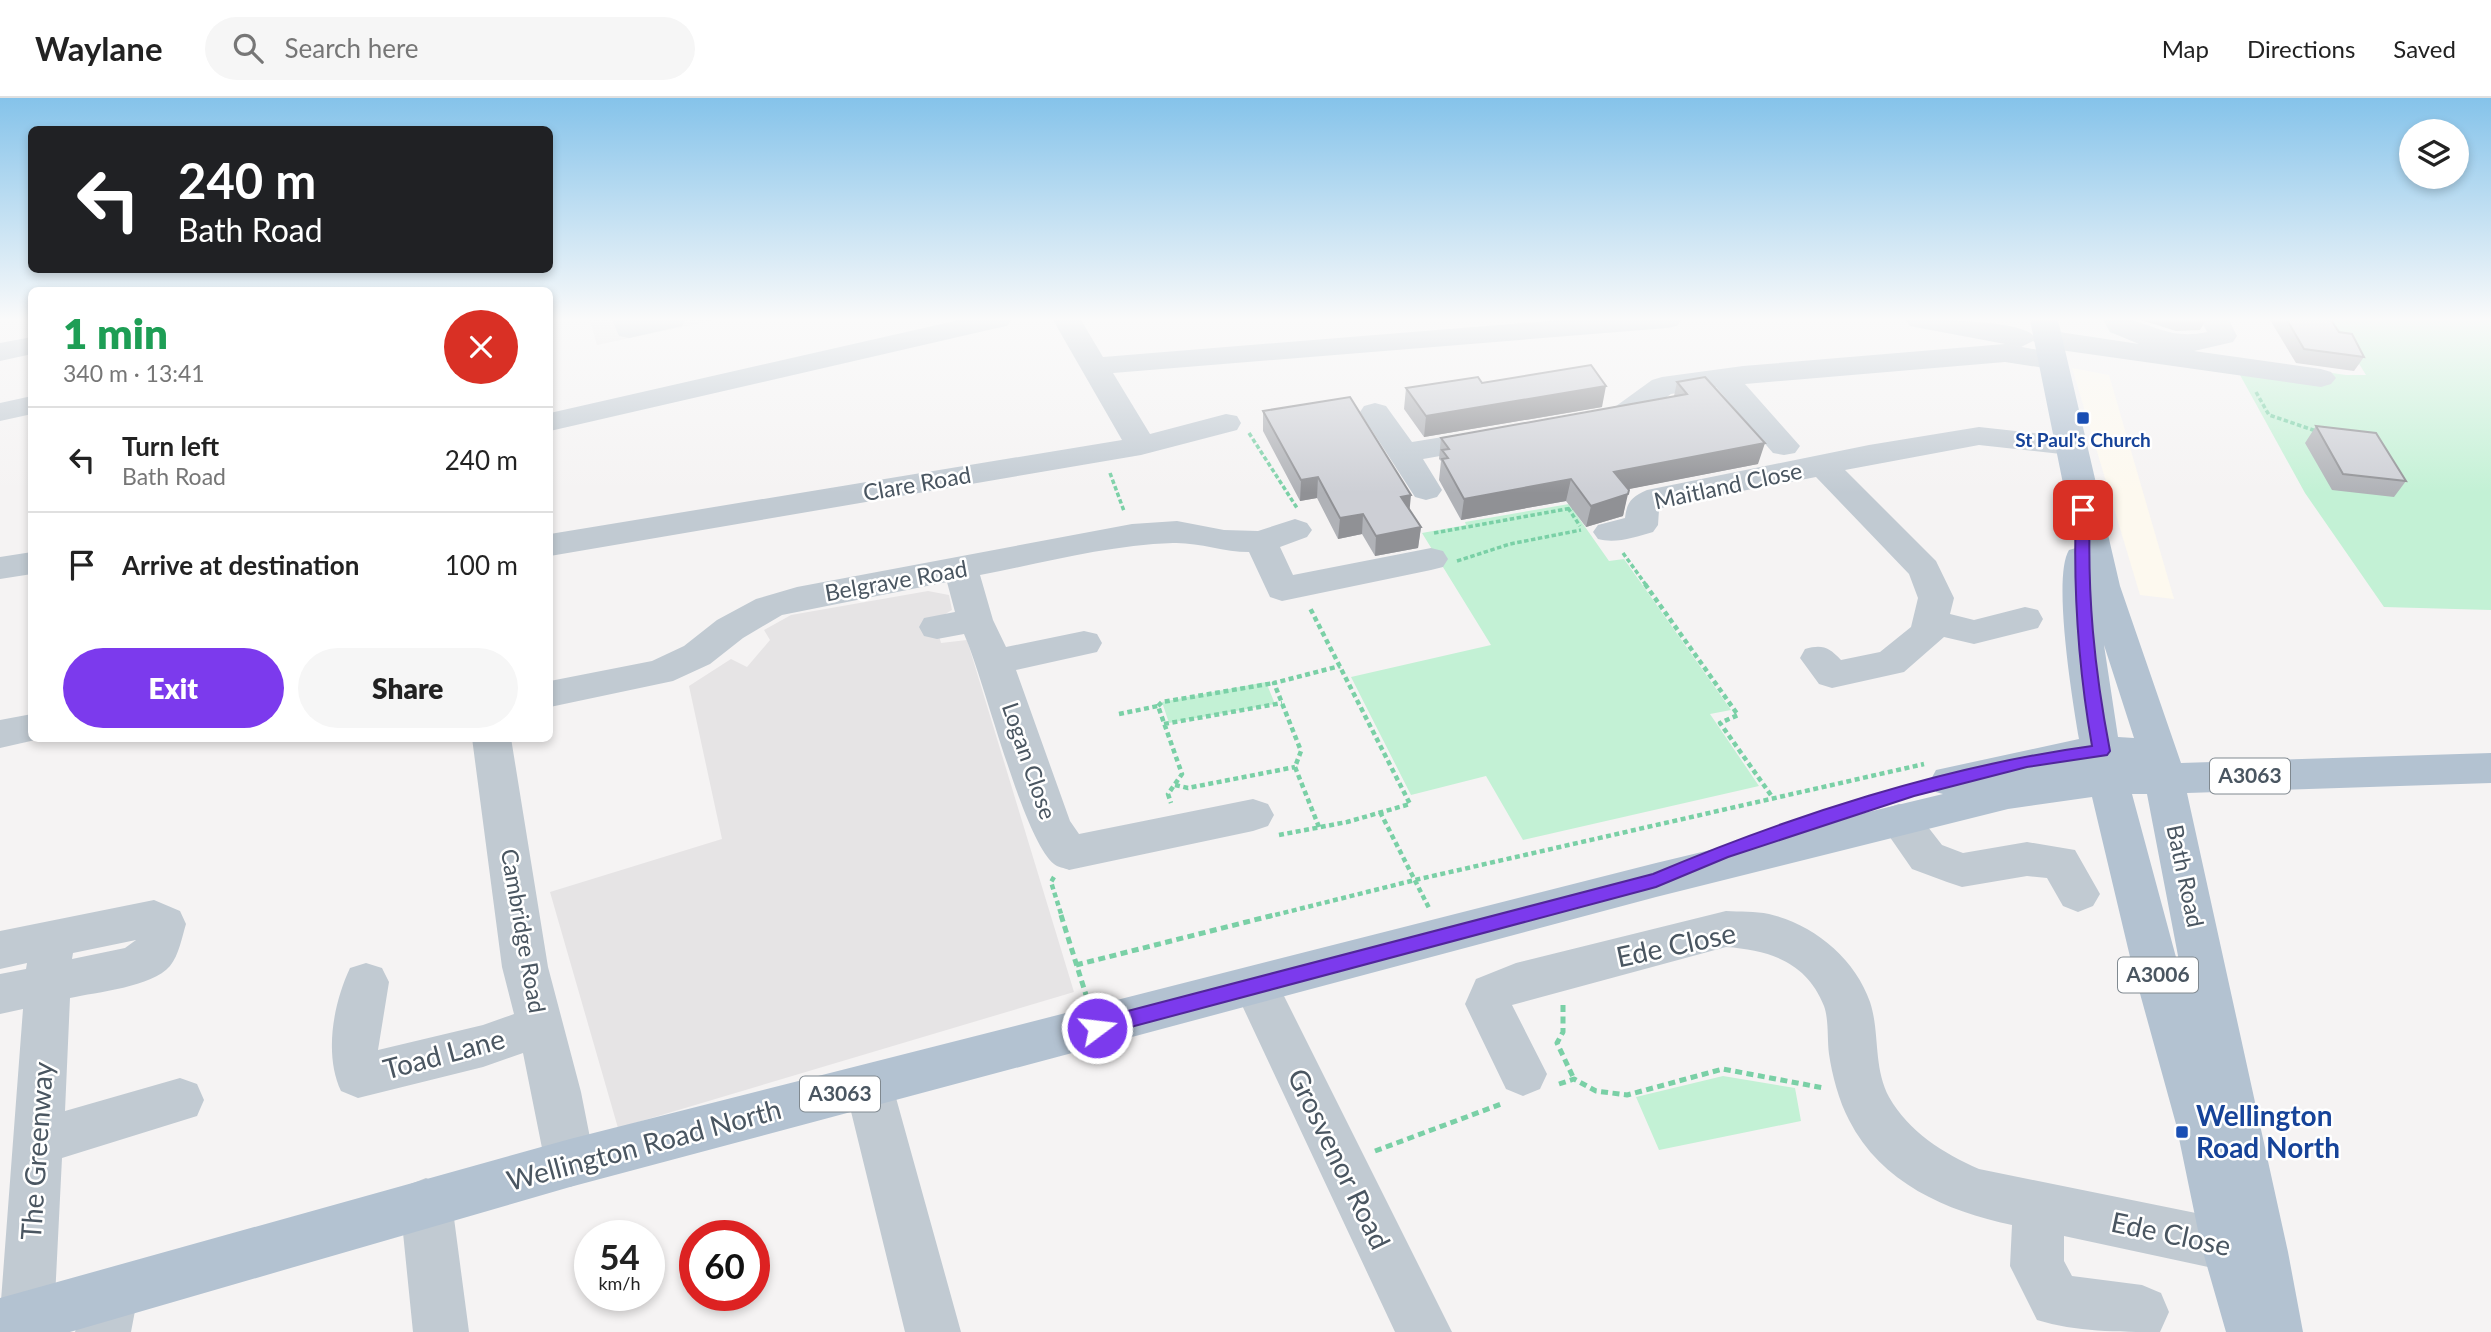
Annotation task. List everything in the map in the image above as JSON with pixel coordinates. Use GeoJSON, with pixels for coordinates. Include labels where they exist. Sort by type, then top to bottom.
{"type":"FeatureCollection","features":[{"type":"Feature","properties":{"kind":"main road","name":"Bath Road"},"geometry":{"type":"LineString","coordinates":[[2055,378],[2102,586],[2133,766],[2188,1036],[2201,1124],[2275,1332]]}},
{"type":"Feature","properties":{"kind":"main road","name":"Bath Road"},"geometry":{"type":"LineString","coordinates":[[2083,510],[2080,586],[2090,692],[2133,766],[2244,1249],[2255,1332]]}},
{"type":"Feature","properties":{"kind":"main road","name":"Wellington Road North"},"geometry":{"type":"LineString","coordinates":[[1656,880],[1722,852],[1913,790],[2027,761],[2133,766]]}},
{"type":"Feature","properties":{"kind":"main road","name":"A3063"},"geometry":{"type":"LineString","coordinates":[[2133,766],[2491,768]]}},
{"type":"Feature","properties":{"kind":"main road","name":"Wellington Road North"},"geometry":{"type":"LineString","coordinates":[[13,1321],[107,1314],[426,1203],[570,1163],[1097,1028],[1656,880],[2133,766]]}},
{"type":"Feature","properties":{"kind":"street"},"geometry":{"type":"LineString","coordinates":[[553,421],[745,378]]}},
{"type":"Feature","properties":{"kind":"street"},"geometry":{"type":"LineString","coordinates":[[1101,378],[1141,446]]}},
{"type":"Feature","properties":{"kind":"street"},"geometry":{"type":"LineString","coordinates":[[1724,378],[1784,446]]}},
{"type":"Feature","properties":{"kind":"street"},"geometry":{"type":"LineString","coordinates":[[1567,425],[1621,416],[1662,386],[1729,378]]}},
{"type":"Feature","properties":{"kind":"street"},"geometry":{"type":"LineString","coordinates":[[0,412],[28,406]]}},
{"type":"Feature","properties":{"kind":"street"},"geometry":{"type":"LineString","coordinates":[[1375,412],[1426,490]]}},
{"type":"Feature","properties":{"kind":"street","name":"Clare Road"},"geometry":{"type":"LineString","coordinates":[[553,545],[1103,453],[1226,424]]}},
{"type":"Feature","properties":{"kind":"street"},"geometry":{"type":"LineString","coordinates":[[1404,453],[1526,432]]}},
{"type":"Feature","properties":{"kind":"street","name":"Maitland Close"},"geometry":{"type":"LineString","coordinates":[[1610,532],[1641,525],[1643,505],[1659,497],[1823,466],[1869,454],[1979,436],[2070,446]]}},
{"type":"Feature","properties":{"kind":"street","name":"Maitland Close"},"geometry":{"type":"LineString","coordinates":[[1823,466],[1924,569],[1936,598],[1930,621]]}},
{"type":"Feature","properties":{"kind":"street","name":"Belgrave Road"},"geometry":{"type":"LineString","coordinates":[[553,694],[660,672],[697,655],[730,629],[769,607],[797,599],[1132,535],[1177,532],[1224,541],[1261,542],[1295,530]]}},
{"type":"Feature","properties":{"kind":"street"},"geometry":{"type":"LineString","coordinates":[[1261,542],[1291,588],[1432,546]]}},
{"type":"Feature","properties":{"kind":"street"},"geometry":{"type":"LineString","coordinates":[[0,568],[28,564]]}},
{"type":"Feature","properties":{"kind":"street","name":"Logan Close"},"geometry":{"type":"LineString","coordinates":[[961,569],[975,620],[995,662],[1051,827],[1069,853]]}},
{"type":"Feature","properties":{"kind":"street"},"geometry":{"type":"LineString","coordinates":[[1818,658],[1832,676],[1891,663],[1928,633],[1930,621],[1974,632],[2025,619]]}},
{"type":"Feature","properties":{"kind":"street"},"geometry":{"type":"LineString","coordinates":[[937,627],[975,620]]}},
{"type":"Feature","properties":{"kind":"street"},"geometry":{"type":"LineString","coordinates":[[730,629],[764,647]]}},
{"type":"Feature","properties":{"kind":"street"},"geometry":{"type":"LineString","coordinates":[[995,662],[1084,643]]}},
{"type":"Feature","properties":{"kind":"street"},"geometry":{"type":"LineString","coordinates":[[0,734],[28,729]]}},
{"type":"Feature","properties":{"kind":"street","name":"Cambridge Road"},"geometry":{"type":"LineString","coordinates":[[492,742],[525,967],[570,1163]]}},
{"type":"Feature","properties":{"kind":"street"},"geometry":{"type":"LineString","coordinates":[[1069,853],[1252,815]]}},
{"type":"Feature","properties":{"kind":"street"},"geometry":{"type":"LineString","coordinates":[[1899,820],[1927,857],[1962,870],[2026,859],[2060,862],[2078,894]]}},
{"type":"Feature","properties":{"kind":"street","name":"Ede Close"},"geometry":{"type":"LineString","coordinates":[[1528,1087],[1488,1004],[1492,993],[1516,983],[1726,929],[1768,932],[1818,958],[1847,1003],[1853,1057],[1867,1106],[1898,1149],[1938,1176],[1977,1193],[2244,1249]]}},
{"type":"Feature","properties":{"kind":"street"},"geometry":{"type":"LineString","coordinates":[[0,950],[50,961]]}},
{"type":"Feature","properties":{"kind":"street"},"geometry":{"type":"LineString","coordinates":[[0,994],[50,961]]}},
{"type":"Feature","properties":{"kind":"street","name":"The Greenway"},"geometry":{"type":"LineString","coordinates":[[13,1321],[37,1144],[50,961]]}},
{"type":"Feature","properties":{"kind":"street","name":"Toad Lane"},"geometry":{"type":"LineString","coordinates":[[366,982],[354,1052],[358,1076],[484,1046],[540,1026]]}},
{"type":"Feature","properties":{"kind":"street","name":"Grosvenor Road"},"geometry":{"type":"LineString","coordinates":[[1256,986],[1424,1332]]}},
{"type":"Feature","properties":{"kind":"street"},"geometry":{"type":"LineString","coordinates":[[869,1087],[933,1332]]}},
{"type":"Feature","properties":{"kind":"street"},"geometry":{"type":"LineString","coordinates":[[37,1144],[93,1123],[180,1100]]}},
{"type":"Feature","properties":{"kind":"street"},"geometry":{"type":"LineString","coordinates":[[426,1203],[441,1332]]}},
{"type":"Feature","properties":{"kind":"street"},"geometry":{"type":"LineString","coordinates":[[2039,1206],[2037,1266],[2056,1301],[2142,1312]]}},
{"type":"Feature","properties":{"kind":"path"},"geometry":{"type":"LineString","coordinates":[[2248,378],[2269,415],[2331,436]]}},
{"type":"Feature","properties":{"kind":"path"},"geometry":{"type":"LineString","coordinates":[[1226,424],[1253,435],[1297,507],[1295,530]]}},
{"type":"Feature","properties":{"kind":"path"},"geometry":{"type":"LineString","coordinates":[[1103,453],[1132,535]]}},
{"type":"Feature","properties":{"kind":"path"},"geometry":{"type":"LineString","coordinates":[[1432,546],[1580,506]]}},
{"type":"Feature","properties":{"kind":"path"},"geometry":{"type":"LineString","coordinates":[[1432,546],[1455,562],[1510,544],[1583,530],[1568,508]]}},
{"type":"Feature","properties":{"kind":"path"},"geometry":{"type":"LineString","coordinates":[[1610,532],[1738,715],[1720,723],[1773,798]]}},
{"type":"Feature","properties":{"kind":"path"},"geometry":{"type":"LineString","coordinates":[[1252,815],[1279,835],[1410,804],[1340,666],[1291,588]]}},
{"type":"Feature","properties":{"kind":"path"},"geometry":{"type":"LineString","coordinates":[[1119,714],[1158,706],[1175,699],[1273,683],[1340,666]]}},
{"type":"Feature","properties":{"kind":"path"},"geometry":{"type":"LineString","coordinates":[[1273,683],[1301,751],[1295,767],[1319,827]]}},
{"type":"Feature","properties":{"kind":"path"},"geometry":{"type":"LineString","coordinates":[[1164,724],[1282,703]]}},
{"type":"Feature","properties":{"kind":"path"},"geometry":{"type":"LineString","coordinates":[[1158,706],[1182,774],[1168,794],[1180,830]]}},
{"type":"Feature","properties":{"kind":"path"},"geometry":{"type":"LineString","coordinates":[[1076,965],[1415,880],[1933,762]]}},
{"type":"Feature","properties":{"kind":"path"},"geometry":{"type":"LineString","coordinates":[[1175,785],[1188,788],[1295,767]]}},
{"type":"Feature","properties":{"kind":"path"},"geometry":{"type":"LineString","coordinates":[[1380,812],[1443,936]]}},
{"type":"Feature","properties":{"kind":"path"},"geometry":{"type":"LineString","coordinates":[[1069,853],[1051,882],[1097,1028]]}},
{"type":"Feature","properties":{"kind":"path"},"geometry":{"type":"LineString","coordinates":[[1341,1164],[1528,1087],[1574,1079],[1596,1091],[1627,1095],[1723,1069],[1832,1089]]}},
{"type":"Feature","properties":{"kind":"shaded area"},"geometry":{"type":"Polygon","coordinates":[[[2075,378],[2110,378],[2174,599],[2140,595],[2075,378]]]}},
{"type":"Feature","properties":{"kind":"shaded area"},"geometry":{"type":"Polygon","coordinates":[[[928,591],[949,595],[952,610],[935,620],[941,643],[967,640],[1074,992],[618,1128],[550,892],[722,839],[689,686],[731,659],[747,667],[770,640],[764,630],[791,615],[928,591]]]}},
{"type":"Feature","properties":{"kind":"green space"},"geometry":{"type":"Polygon","coordinates":[[[2241,378],[2491,378],[2491,610],[2384,607],[2305,493],[2241,378]]]}},
{"type":"Feature","properties":{"kind":"green space"},"geometry":{"type":"Polygon","coordinates":[[[1569,504],[1609,561],[1624,559],[1731,710],[1710,714],[1759,786],[1523,840],[1486,776],[1411,795],[1351,677],[1491,645],[1422,533],[1466,525],[1465,522],[1569,504]]]}},
{"type":"Feature","properties":{"kind":"green space"},"geometry":{"type":"Polygon","coordinates":[[[1266,682],[1275,704],[1169,723],[1162,702],[1266,682]]]}},
{"type":"Feature","properties":{"kind":"green space"},"geometry":{"type":"Polygon","coordinates":[[[1723,1076],[1795,1088],[1801,1121],[1659,1150],[1636,1097],[1723,1076]]]}},
{"type":"Feature","properties":{"kind":"building"},"geometry":{"type":"Polygon","coordinates":[[[1474,378],[1478,378],[1482,383],[1515,378],[1600,378],[1606,386],[1426,416],[1406,388],[1474,378]]]}},
{"type":"Feature","properties":{"kind":"building"},"geometry":{"type":"Polygon","coordinates":[[[1706,378],[1765,443],[1614,472],[1629,490],[1628,494],[1591,506],[1571,479],[1464,499],[1442,459],[1448,458],[1442,450],[1449,449],[1441,438],[1687,394],[1677,382],[1706,378]]]}},
{"type":"Feature","properties":{"kind":"building"},"geometry":{"type":"Polygon","coordinates":[[[1350,397],[1411,495],[1401,497],[1421,527],[1376,536],[1363,514],[1340,518],[1318,477],[1301,480],[1263,411],[1350,397]]]}},
{"type":"Feature","properties":{"kind":"building"},"geometry":{"type":"Polygon","coordinates":[[[2316,426],[2376,433],[2406,481],[2343,474],[2316,426]]]}},
{"type":"Feature","properties":{"kind":"place","name":"St Paul's Church"},"geometry":{"type":"Point","coordinates":[2083,418]}},
{"type":"Feature","properties":{"kind":"place","name":"Wellington Road North"},"geometry":{"type":"Point","coordinates":[2182,1132]}},
{"type":"Feature","properties":{"kind":"route"},"geometry":{"type":"LineString","coordinates":[[1097,1028],[1656,880],[1722,852],[1913,790],[2027,761],[2101,751],[2090,692],[2080,586],[2083,510]]}}]}
